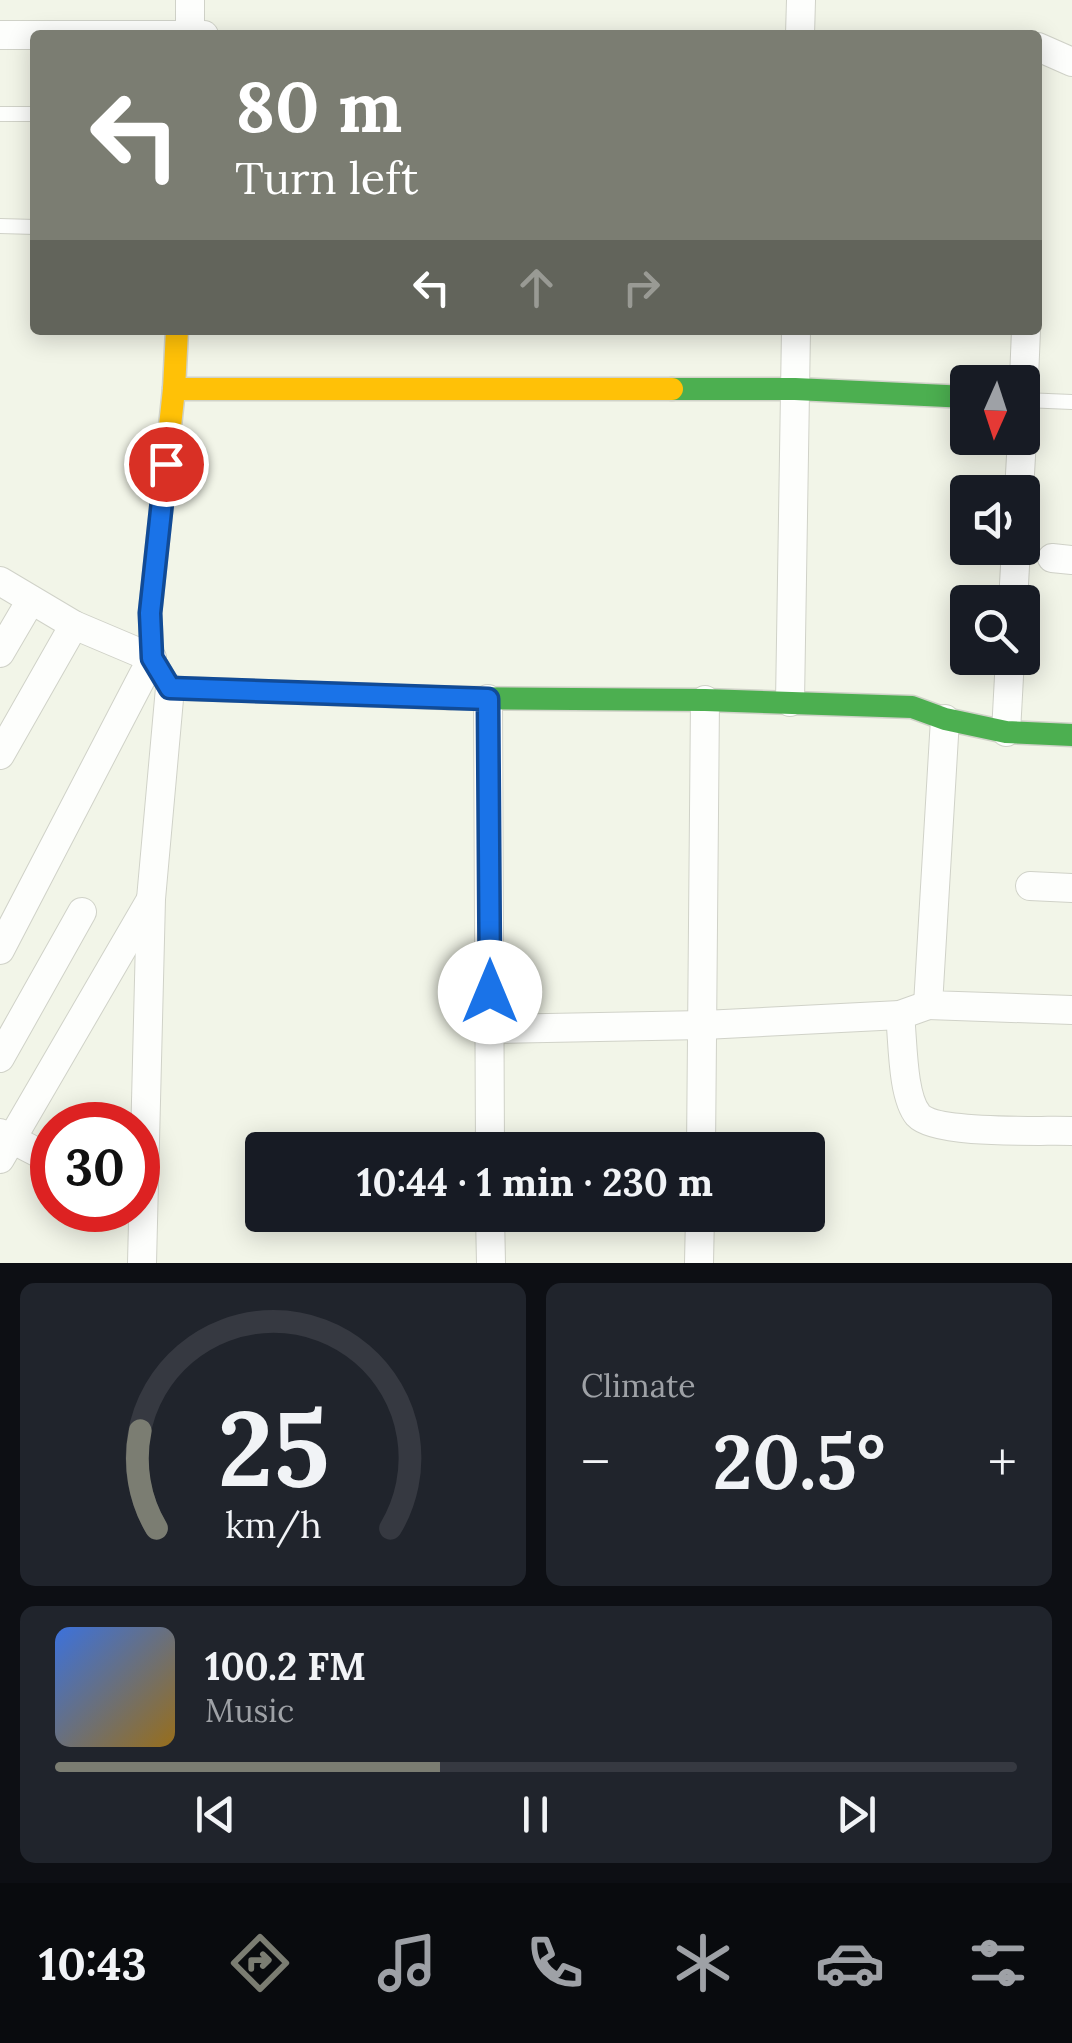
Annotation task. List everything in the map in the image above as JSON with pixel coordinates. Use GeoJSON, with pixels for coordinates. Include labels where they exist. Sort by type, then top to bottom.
{"type":"FeatureCollection","features":[{"type":"Feature","properties":{"kind":"street"},"geometry":{"type":"LineString","coordinates":[[190,0],[190,30]]}},
{"type":"Feature","properties":{"kind":"street"},"geometry":{"type":"LineString","coordinates":[[800,30],[801,0]]}},
{"type":"Feature","properties":{"kind":"street"},"geometry":{"type":"LineString","coordinates":[[0,34],[30,34]]}},
{"type":"Feature","properties":{"kind":"street"},"geometry":{"type":"LineString","coordinates":[[1042,49],[1072,62]]}},
{"type":"Feature","properties":{"kind":"street"},"geometry":{"type":"LineString","coordinates":[[143,1102],[151,899],[170,688],[152,658],[150,613],[177,335]]}},
{"type":"Feature","properties":{"kind":"street"},"geometry":{"type":"LineString","coordinates":[[790,702],[796,335]]}},
{"type":"Feature","properties":{"kind":"street"},"geometry":{"type":"LineString","coordinates":[[1025,365],[1026,335]]}},
{"type":"Feature","properties":{"kind":"street"},"geometry":{"type":"LineString","coordinates":[[174,389],[794,389],[950,396]]}},
{"type":"Feature","properties":{"kind":"street"},"geometry":{"type":"LineString","coordinates":[[0,580],[74,625],[152,658]]}},
{"type":"Feature","properties":{"kind":"street"},"geometry":{"type":"LineString","coordinates":[[0,654],[31,600]]}},
{"type":"Feature","properties":{"kind":"street"},"geometry":{"type":"LineString","coordinates":[[0,755],[74,625]]}},
{"type":"Feature","properties":{"kind":"street"},"geometry":{"type":"LineString","coordinates":[[0,950],[152,658]]}},
{"type":"Feature","properties":{"kind":"street"},"geometry":{"type":"LineString","coordinates":[[1006,732],[1009,675]]}},
{"type":"Feature","properties":{"kind":"street"},"geometry":{"type":"LineString","coordinates":[[170,688],[912,707],[945,720],[1006,732],[1072,735]]}},
{"type":"Feature","properties":{"kind":"street"},"geometry":{"type":"LineString","coordinates":[[488,699],[490,1132]]}},
{"type":"Feature","properties":{"kind":"street"},"geometry":{"type":"LineString","coordinates":[[701,1132],[705,700]]}},
{"type":"Feature","properties":{"kind":"street"},"geometry":{"type":"LineString","coordinates":[[928,1004],[945,720]]}},
{"type":"Feature","properties":{"kind":"street"},"geometry":{"type":"LineString","coordinates":[[1030,886],[1072,888]]}},
{"type":"Feature","properties":{"kind":"street"},"geometry":{"type":"LineString","coordinates":[[30,1153],[3,1144],[151,899]]}},
{"type":"Feature","properties":{"kind":"street"},"geometry":{"type":"LineString","coordinates":[[0,1058],[82,912]]}},
{"type":"Feature","properties":{"kind":"street"},"geometry":{"type":"LineString","coordinates":[[490,1029],[704,1025],[900,1015],[928,1004],[1072,1010]]}},
{"type":"Feature","properties":{"kind":"street"},"geometry":{"type":"LineString","coordinates":[[900,1015],[909,1096],[919,1116],[940,1128],[1072,1130]]}},
{"type":"Feature","properties":{"kind":"street"},"geometry":{"type":"LineString","coordinates":[[141,1232],[142,1263]]}},
{"type":"Feature","properties":{"kind":"street"},"geometry":{"type":"LineString","coordinates":[[490,1232],[491,1263]]}},
{"type":"Feature","properties":{"kind":"street"},"geometry":{"type":"LineString","coordinates":[[699,1263],[700,1232]]}},
{"type":"Feature","properties":{"kind":"lane"},"geometry":{"type":"LineString","coordinates":[[0,114],[30,114]]}},
{"type":"Feature","properties":{"kind":"lane"},"geometry":{"type":"LineString","coordinates":[[0,226],[30,227]]}},
{"type":"Feature","properties":{"kind":"lane"},"geometry":{"type":"LineString","coordinates":[[1040,407],[1072,402]]}},
{"type":"Feature","properties":{"kind":"traffic: fast"},"geometry":{"type":"LineString","coordinates":[[672,389],[795,389],[950,396]]}},
{"type":"Feature","properties":{"kind":"traffic: fast"},"geometry":{"type":"LineString","coordinates":[[449,698],[912,707],[945,719],[1006,732],[1072,735]]}},
{"type":"Feature","properties":{"kind":"traffic: slow"},"geometry":{"type":"LineString","coordinates":[[177,335],[150,613],[152,658],[170,688],[449,698]]}},
{"type":"Feature","properties":{"kind":"traffic: slow"},"geometry":{"type":"LineString","coordinates":[[174,389],[672,389]]}},
{"type":"Feature","properties":{"kind":"route"},"geometry":{"type":"LineString","coordinates":[[166,464],[150,613],[152,658],[170,688],[488,699],[490,992]]}}]}
